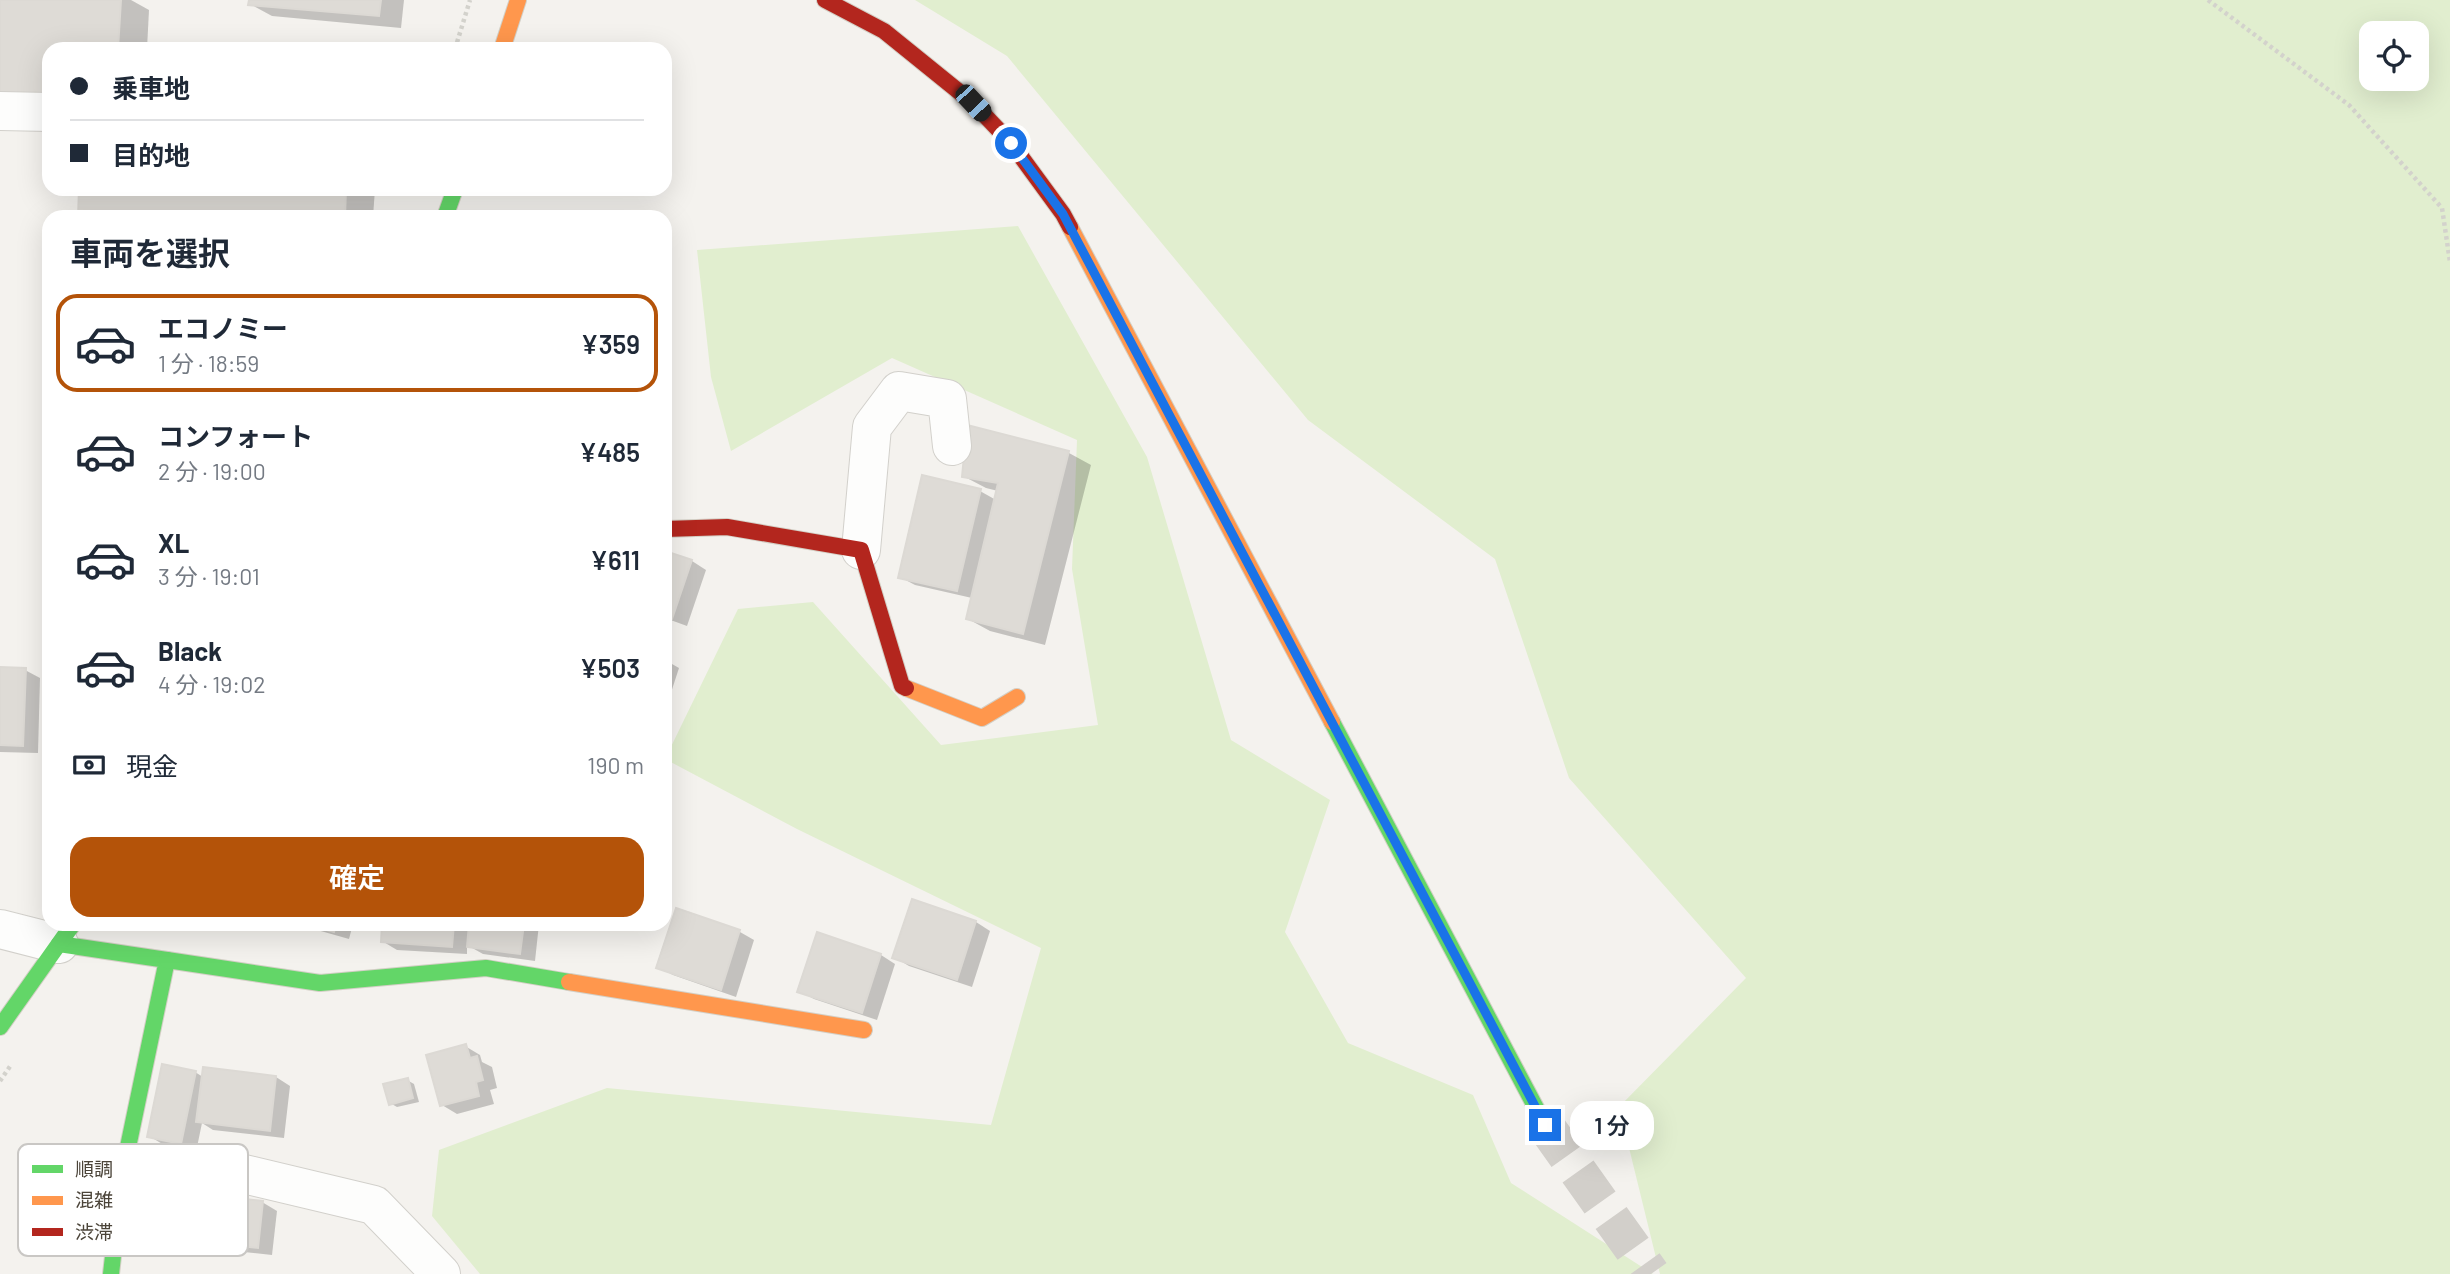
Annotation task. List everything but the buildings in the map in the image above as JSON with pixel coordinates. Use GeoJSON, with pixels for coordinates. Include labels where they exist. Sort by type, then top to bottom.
{"type":"FeatureCollection","features":[{"type":"Feature","properties":{"kind":"street"},"geometry":{"type":"LineString","coordinates":[[504,42],[518,0]]}},
{"type":"Feature","properties":{"kind":"street"},"geometry":{"type":"LineString","coordinates":[[825,0],[884,31],[973,103],[1011,143],[1063,214],[1545,1125]]}},
{"type":"Feature","properties":{"kind":"street"},"geometry":{"type":"LineString","coordinates":[[0,111],[42,112]]}},
{"type":"Feature","properties":{"kind":"street"},"geometry":{"type":"LineString","coordinates":[[952,446],[947,399],[899,391],[872,426],[861,550],[902,686],[982,718],[1017,697]]}},
{"type":"Feature","properties":{"kind":"street"},"geometry":{"type":"LineString","coordinates":[[672,529],[727,527],[861,550]]}},
{"type":"Feature","properties":{"kind":"street"},"geometry":{"type":"LineString","coordinates":[[0,929],[66,934],[167,960],[320,983],[486,968],[864,1030]]}},
{"type":"Feature","properties":{"kind":"street"},"geometry":{"type":"LineString","coordinates":[[0,1027],[66,934]]}},
{"type":"Feature","properties":{"kind":"street"},"geometry":{"type":"LineString","coordinates":[[129,1144],[167,960]]}},
{"type":"Feature","properties":{"kind":"street"},"geometry":{"type":"LineString","coordinates":[[248,1175],[374,1205],[441,1274]]}},
{"type":"Feature","properties":{"kind":"street"},"geometry":{"type":"LineString","coordinates":[[111,1274],[113,1256]]}},
{"type":"Feature","properties":{"kind":"path"},"geometry":{"type":"LineString","coordinates":[[458,42],[470,0]]}},
{"type":"Feature","properties":{"kind":"path"},"geometry":{"type":"LineString","coordinates":[[2208,0],[2349,105],[2442,208],[2450,262]]}},
{"type":"Feature","properties":{"kind":"green space"},"geometry":{"type":"Polygon","coordinates":[[[915,0],[2450,0],[2450,1274],[1660,1274],[1619,1107],[1746,978],[1569,778],[1495,559],[1308,420],[1007,56],[915,0]]]}},
{"type":"Feature","properties":{"kind":"green space"},"geometry":{"type":"Polygon","coordinates":[[[1018,226],[1147,457],[1231,740],[1330,800],[1285,932],[1348,1043],[1473,1095],[1511,1183],[1653,1274],[480,1274],[432,1216],[439,1150],[607,1088],[991,1125],[1041,948],[797,829],[672,763],[672,745],[738,609],[813,602],[941,745],[1098,725],[1072,569],[1077,440],[892,358],[731,451],[711,377],[697,250],[1018,226]]]}},
{"type":"Feature","properties":{"kind":"tunnel"},"geometry":{"type":"LineString","coordinates":[[1545,1125],[1651,1274]]}},
{"type":"Feature","properties":{"kind":"traffic: fast"},"geometry":{"type":"LineString","coordinates":[[448,210],[452,196]]}},
{"type":"Feature","properties":{"kind":"traffic: fast"},"geometry":{"type":"LineString","coordinates":[[1332,722],[1545,1125]]}},
{"type":"Feature","properties":{"kind":"traffic: fast"},"geometry":{"type":"LineString","coordinates":[[0,1027],[68,931]]}},
{"type":"Feature","properties":{"kind":"traffic: fast"},"geometry":{"type":"LineString","coordinates":[[59,944],[167,960],[129,1144]]}},
{"type":"Feature","properties":{"kind":"traffic: fast"},"geometry":{"type":"LineString","coordinates":[[167,960],[320,983],[486,968],[569,982]]}},
{"type":"Feature","properties":{"kind":"traffic: fast"},"geometry":{"type":"LineString","coordinates":[[111,1274],[113,1256]]}},
{"type":"Feature","properties":{"kind":"traffic: slow"},"geometry":{"type":"LineString","coordinates":[[504,42],[518,0]]}},
{"type":"Feature","properties":{"kind":"traffic: slow"},"geometry":{"type":"LineString","coordinates":[[1070,227],[1332,722]]}},
{"type":"Feature","properties":{"kind":"traffic: slow"},"geometry":{"type":"LineString","coordinates":[[906,688],[982,718],[1017,697]]}},
{"type":"Feature","properties":{"kind":"traffic: slow"},"geometry":{"type":"LineString","coordinates":[[569,982],[864,1030]]}},
{"type":"Feature","properties":{"kind":"traffic: jam"},"geometry":{"type":"LineString","coordinates":[[825,0],[884,31],[973,103],[1011,143],[1070,227]]}},
{"type":"Feature","properties":{"kind":"traffic: jam"},"geometry":{"type":"LineString","coordinates":[[672,529],[727,527],[861,550],[902,686],[906,688]]}},
{"type":"Feature","properties":{"kind":"route"},"geometry":{"type":"LineString","coordinates":[[1011,143],[1063,214],[1545,1125]]}}]}
